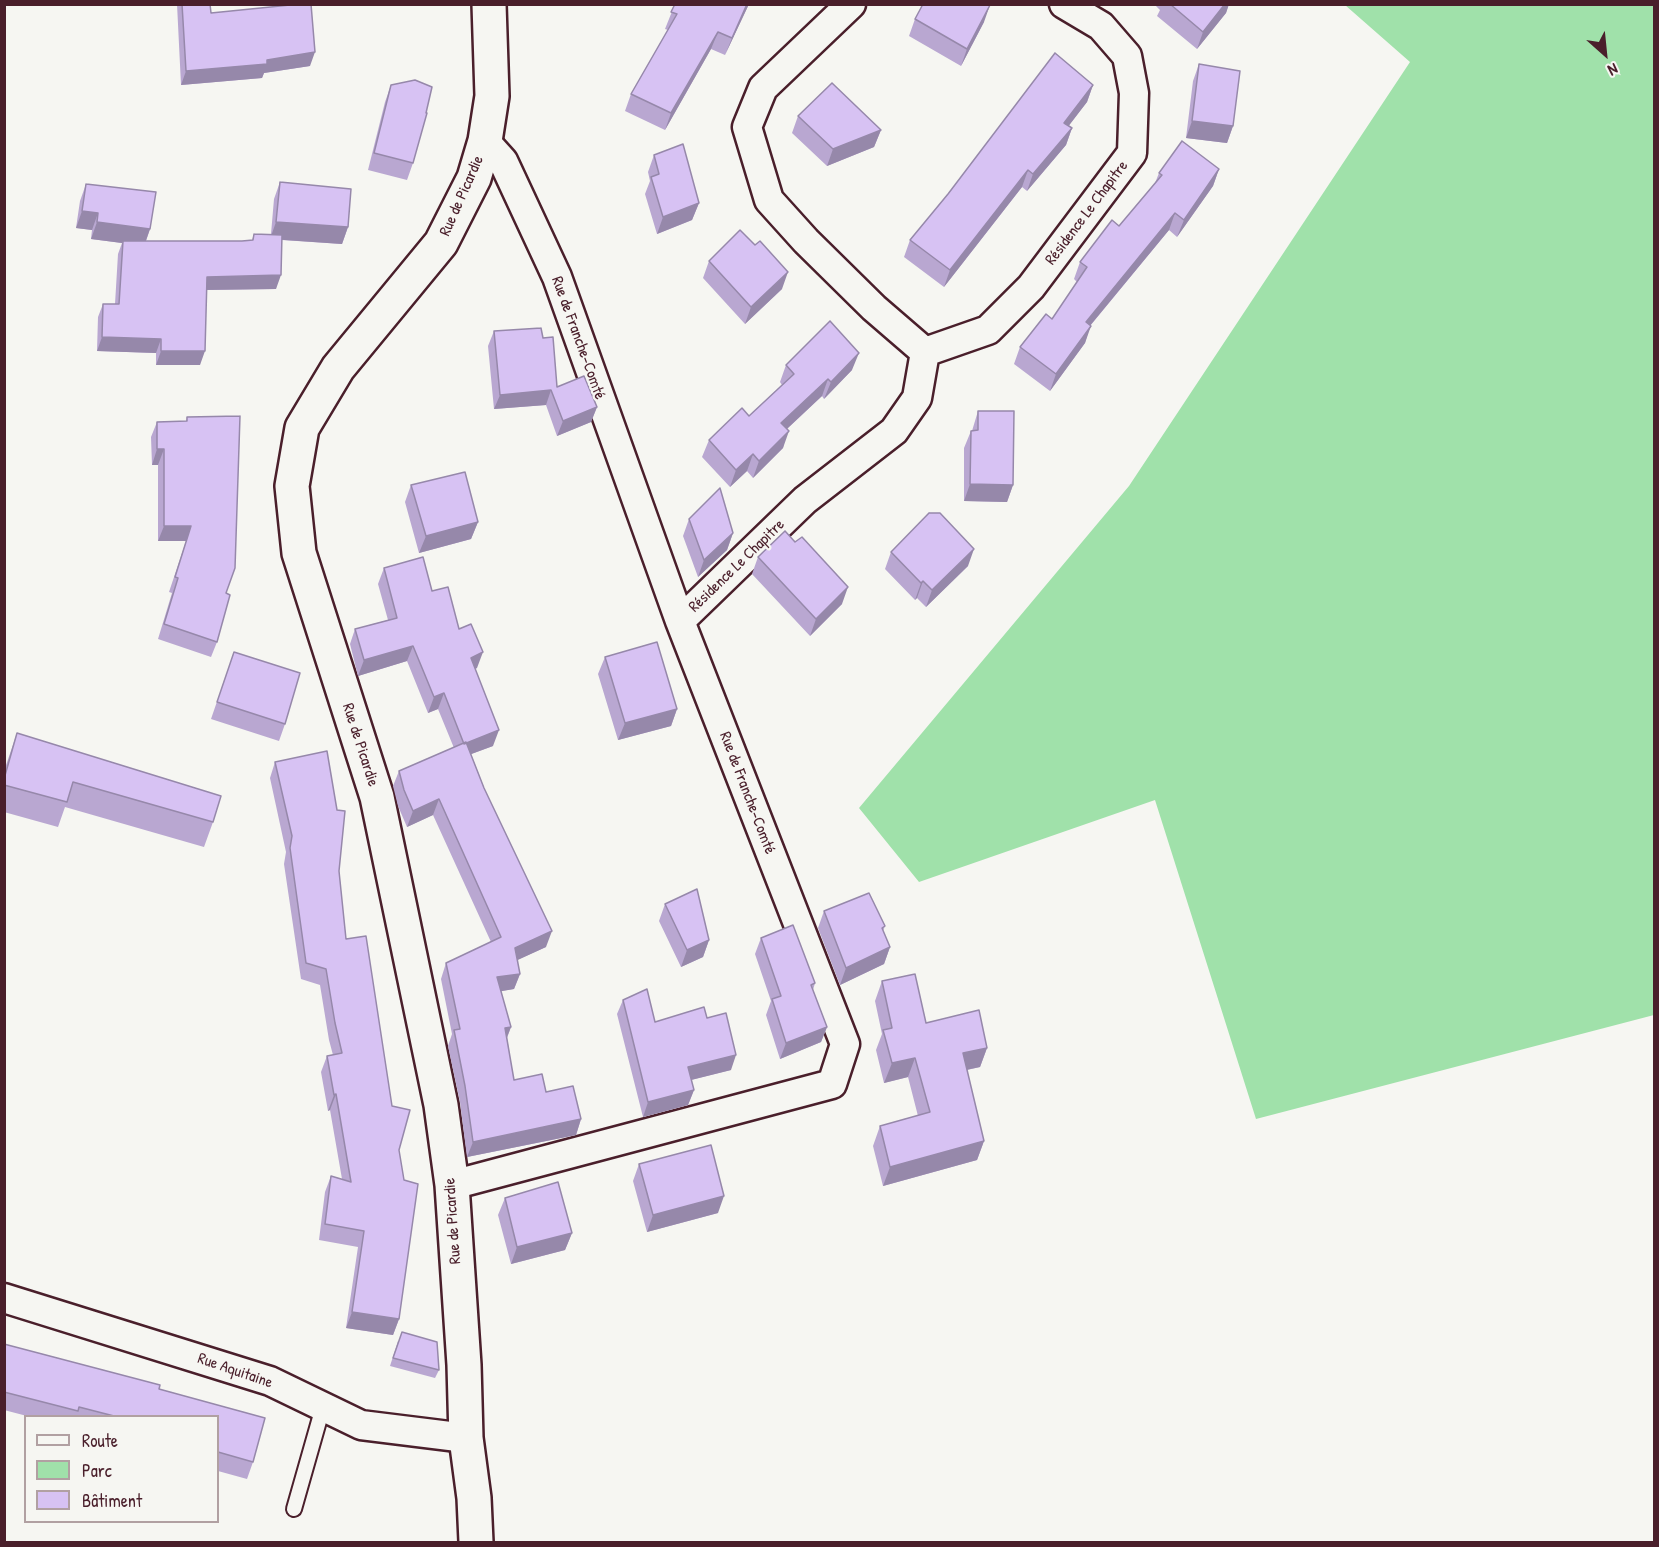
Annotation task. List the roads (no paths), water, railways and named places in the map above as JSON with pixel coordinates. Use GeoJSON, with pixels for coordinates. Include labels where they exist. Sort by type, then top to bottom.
{"type":"FeatureCollection","features":[{"type":"Feature","properties":{"kind":"street","name":"Rue de Picardie"},"geometry":{"type":"LineString","coordinates":[[476,1542],[474,1498],[466,1438],[464,1365],[452,1185],[441,1105],[377,797],[299,553],[292,486],[302,428],[338,368],[441,243],[474,178],[485,141],[492,96],[489,4]]}},
{"type":"Feature","properties":{"kind":"street"},"geometry":{"type":"LineString","coordinates":[[851,4],[763,88],[747,127],[769,200],[806,241],[874,308],[925,352]]}},
{"type":"Feature","properties":{"kind":"street","name":"Résidence Le Chapitre"},"geometry":{"type":"LineString","coordinates":[[680,621],[805,500],[894,430],[917,398],[925,352],[988,330],[1031,287],[1132,153],[1134,93],[1127,56],[1101,26],[1064,4]]}},
{"type":"Feature","properties":{"kind":"street","name":"Rue de Franche-Comté"},"geometry":{"type":"LineString","coordinates":[[452,1185],[832,1084],[845,1044],[680,621],[557,277],[503,161],[485,141]]}},
{"type":"Feature","properties":{"kind":"street","name":"Rue Aquitaine"},"geometry":{"type":"LineString","coordinates":[[4,1298],[270,1381],[361,1425],[466,1438]]}},
{"type":"Feature","properties":{"kind":"lane"},"geometry":{"type":"LineString","coordinates":[[294,1509],[323,1407]]}}]}
